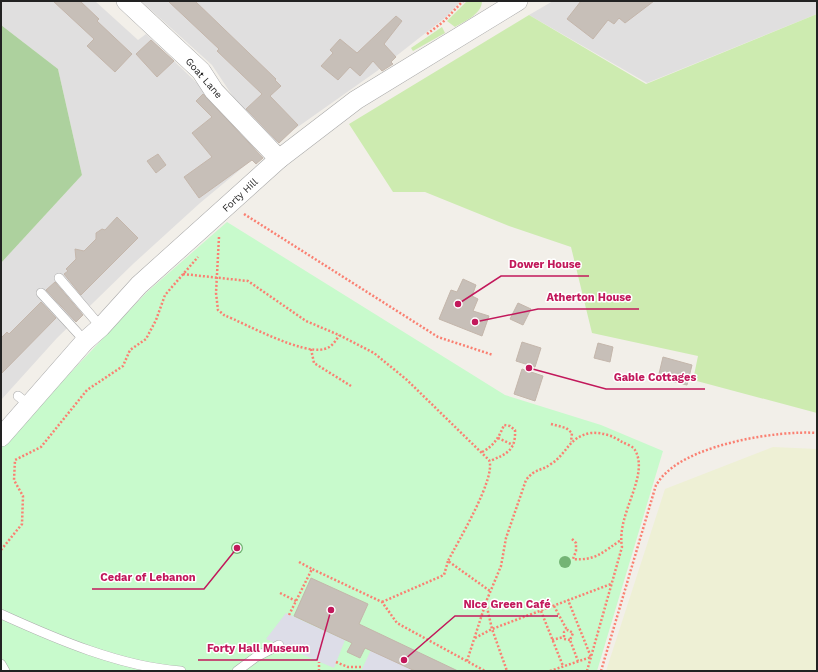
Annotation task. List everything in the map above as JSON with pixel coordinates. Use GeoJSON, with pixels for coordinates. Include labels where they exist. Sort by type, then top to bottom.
{"type":"FeatureCollection","features":[{"type":"Feature","properties":{"kind":"street","name":"Goat Lane"},"geometry":{"type":"LineString","coordinates":[[126,1],[201,71],[214,91],[279,159]]}},
{"type":"Feature","properties":{"kind":"street","name":"Forty Hill"},"geometry":{"type":"LineString","coordinates":[[1,437],[24,400],[101,327],[139,285],[279,159],[356,100],[497,6],[518,1]]}},
{"type":"Feature","properties":{"kind":"lane"},"geometry":{"type":"LineString","coordinates":[[59,278],[101,327]]}},
{"type":"Feature","properties":{"kind":"lane"},"geometry":{"type":"LineString","coordinates":[[41,293],[85,341]]}},
{"type":"Feature","properties":{"kind":"lane"},"geometry":{"type":"LineString","coordinates":[[1,614],[84,648],[137,665],[181,671]]}},
{"type":"Feature","properties":{"kind":"lane"},"geometry":{"type":"LineString","coordinates":[[237,671],[256,657],[279,645]]}},
{"type":"Feature","properties":{"kind":"lane"},"geometry":{"type":"LineString","coordinates":[[1,664],[5,671]]}},
{"type":"Feature","properties":{"kind":"path"},"geometry":{"type":"LineString","coordinates":[[229,204],[438,337],[492,356]]}},
{"type":"Feature","properties":{"kind":"path"},"geometry":{"type":"LineString","coordinates":[[215,239],[219,234],[217,278],[218,310],[224,315],[302,348],[325,349],[336,342],[339,335]]}},
{"type":"Feature","properties":{"kind":"path"},"geometry":{"type":"LineString","coordinates":[[1,550],[22,524],[23,496],[14,480],[16,460],[41,447],[87,390],[123,366],[130,350],[146,339],[156,320],[165,295],[202,253]]}},
{"type":"Feature","properties":{"kind":"path"},"geometry":{"type":"LineString","coordinates":[[183,274],[248,281],[306,321],[339,335],[374,353],[402,376],[489,460],[490,467],[488,483],[448,561],[444,575],[382,602]]}},
{"type":"Feature","properties":{"kind":"path"},"geometry":{"type":"LineString","coordinates":[[311,349],[314,362],[351,386]]}},
{"type":"Feature","properties":{"kind":"path"},"geometry":{"type":"LineString","coordinates":[[551,424],[566,428],[572,433],[580,435],[595,433],[614,437],[634,449],[639,462],[639,475],[623,520],[620,540],[622,547],[587,671]]}},
{"type":"Feature","properties":{"kind":"path"},"geometry":{"type":"LineString","coordinates":[[482,452],[489,448],[498,438],[504,425],[510,426],[515,430],[513,444],[508,454],[489,460]]}},
{"type":"Feature","properties":{"kind":"path"},"geometry":{"type":"LineString","coordinates":[[601,671],[656,485],[666,472],[688,458],[733,441],[799,431],[817,433]]}},
{"type":"Feature","properties":{"kind":"path"},"geometry":{"type":"LineString","coordinates":[[571,442],[572,433]]}},
{"type":"Feature","properties":{"kind":"path"},"geometry":{"type":"LineString","coordinates":[[467,661],[486,602],[501,566],[506,538],[526,480],[531,473],[551,465],[571,442],[580,435]]}},
{"type":"Feature","properties":{"kind":"path"},"geometry":{"type":"LineString","coordinates":[[498,438],[513,444]]}},
{"type":"Feature","properties":{"kind":"path"},"geometry":{"type":"LineString","coordinates":[[572,539],[576,543],[576,552],[573,559],[587,560],[601,554],[620,540]]}},
{"type":"Feature","properties":{"kind":"path"},"geometry":{"type":"LineString","coordinates":[[448,561],[490,591]]}},
{"type":"Feature","properties":{"kind":"path"},"geometry":{"type":"LineString","coordinates":[[299,562],[382,602],[397,623],[486,671]]}},
{"type":"Feature","properties":{"kind":"path"},"geometry":{"type":"LineString","coordinates":[[289,615],[312,569]]}},
{"type":"Feature","properties":{"kind":"path"},"geometry":{"type":"LineString","coordinates":[[475,638],[492,629],[611,584]]}},
{"type":"Feature","properties":{"kind":"path"},"geometry":{"type":"LineString","coordinates":[[280,593],[296,601]]}},
{"type":"Feature","properties":{"kind":"path"},"geometry":{"type":"LineString","coordinates":[[568,600],[591,657]]}},
{"type":"Feature","properties":{"kind":"path"},"geometry":{"type":"LineString","coordinates":[[486,602],[492,629],[507,671]]}},
{"type":"Feature","properties":{"kind":"path"},"geometry":{"type":"LineString","coordinates":[[554,606],[567,630],[573,633]]}},
{"type":"Feature","properties":{"kind":"path"},"geometry":{"type":"LineString","coordinates":[[541,611],[563,666]]}},
{"type":"Feature","properties":{"kind":"path"},"geometry":{"type":"LineString","coordinates":[[564,637],[564,633],[567,630]]}},
{"type":"Feature","properties":{"kind":"path"},"geometry":{"type":"LineString","coordinates":[[578,661],[570,640],[573,633],[580,630]]}},
{"type":"Feature","properties":{"kind":"path"},"geometry":{"type":"LineString","coordinates":[[552,640],[564,637],[566,640],[570,640]]}},
{"type":"Feature","properties":{"kind":"path"},"geometry":{"type":"LineString","coordinates":[[550,671],[591,657]]}},
{"type":"Feature","properties":{"kind":"path"},"geometry":{"type":"LineString","coordinates":[[319,662],[319,671]]}},
{"type":"Feature","properties":{"kind":"path"},"geometry":{"type":"LineString","coordinates":[[336,662],[348,667],[363,667]]}},
{"type":"Feature","properties":{"kind":"shaded area"},"geometry":{"type":"Polygon","coordinates":[[[1,1],[95,1],[138,40],[146,34],[229,114],[259,154],[200,203],[133,264],[57,338],[1,400],[1,263],[82,175],[58,69],[1,25],[1,1]]]}},
{"type":"Feature","properties":{"kind":"shaded area"},"geometry":{"type":"Polygon","coordinates":[[[141,1],[461,1],[446,17],[377,71],[275,143],[238,104],[212,65],[141,1]]]}},
{"type":"Feature","properties":{"kind":"shaded area"},"geometry":{"type":"Polygon","coordinates":[[[553,1],[817,1],[817,14],[647,83],[529,15],[553,1]]]}},
{"type":"Feature","properties":{"kind":"shaded area"},"geometry":{"type":"Polygon","coordinates":[[[286,613],[345,640],[334,668],[266,639],[286,613]]]}},
{"type":"Feature","properties":{"kind":"shaded area"},"geometry":{"type":"Polygon","coordinates":[[[371,650],[415,671],[361,671],[371,650]]]}},
{"type":"Feature","properties":{"kind":"green space"},"geometry":{"type":"Polygon","coordinates":[[[467,1],[482,1],[479,10],[476,13],[468,20],[455,27],[447,21],[467,1]]]}},
{"type":"Feature","properties":{"kind":"green space"},"geometry":{"type":"Polygon","coordinates":[[[817,14],[817,413],[693,380],[698,356],[592,333],[571,247],[509,226],[425,192],[393,192],[349,124],[529,15],[646,84],[817,14]]]}},
{"type":"Feature","properties":{"kind":"green space"},"geometry":{"type":"Polygon","coordinates":[[[1,25],[58,69],[82,175],[1,263],[1,25]]]}},
{"type":"Feature","properties":{"kind":"green space"},"geometry":{"type":"Polygon","coordinates":[[[442,27],[445,33],[413,51],[411,48],[442,27]]]}},
{"type":"Feature","properties":{"kind":"green space"},"geometry":{"type":"Polygon","coordinates":[[[227,222],[505,395],[601,425],[663,451],[597,671],[1,671],[1,446],[147,292],[227,222]]]}},
{"type":"Feature","properties":{"kind":"green space"},"geometry":{"type":"Polygon","coordinates":[[[773,447],[817,449],[817,671],[606,671],[665,489],[773,447]]]}},
{"type":"Feature","properties":{"kind":"building"},"geometry":{"type":"Polygon","coordinates":[[[53,1],[80,1],[99,19],[97,21],[132,54],[115,72],[87,46],[94,39],[53,1]]]}},
{"type":"Feature","properties":{"kind":"building"},"geometry":{"type":"Polygon","coordinates":[[[168,1],[195,1],[276,79],[275,80],[281,86],[270,96],[298,125],[279,143],[246,109],[262,94],[217,51],[219,49],[168,1]]]}},
{"type":"Feature","properties":{"kind":"building"},"geometry":{"type":"Polygon","coordinates":[[[581,1],[654,1],[625,23],[619,18],[614,24],[608,20],[593,39],[567,19],[581,1]]]}},
{"type":"Feature","properties":{"kind":"building"},"geometry":{"type":"Polygon","coordinates":[[[396,16],[402,21],[384,44],[396,57],[391,62],[393,64],[382,71],[373,61],[360,76],[350,67],[338,80],[321,66],[333,53],[330,50],[340,39],[357,53],[396,16]]]}},
{"type":"Feature","properties":{"kind":"building"},"geometry":{"type":"Polygon","coordinates":[[[151,40],[174,61],[157,77],[136,54],[151,40]]]}},
{"type":"Feature","properties":{"kind":"building"},"geometry":{"type":"Polygon","coordinates":[[[203,94],[263,158],[256,164],[252,160],[199,198],[184,177],[212,157],[192,133],[212,117],[196,101],[203,94]]]}},
{"type":"Feature","properties":{"kind":"building"},"geometry":{"type":"Polygon","coordinates":[[[158,154],[166,165],[156,173],[147,161],[158,154]]]}},
{"type":"Feature","properties":{"kind":"building"},"geometry":{"type":"Polygon","coordinates":[[[117,217],[138,238],[81,295],[64,274],[68,271],[66,269],[76,259],[75,249],[84,251],[96,239],[96,233],[102,229],[105,230],[117,217]]]}},
{"type":"Feature","properties":{"kind":"building"},"geometry":{"type":"Polygon","coordinates":[[[463,279],[476,285],[472,296],[478,299],[473,311],[489,316],[482,336],[439,319],[451,290],[457,292],[463,279]]]}},
{"type":"Feature","properties":{"kind":"building"},"geometry":{"type":"Polygon","coordinates":[[[55,282],[83,315],[76,322],[46,290],[55,282]]]}},
{"type":"Feature","properties":{"kind":"building"},"geometry":{"type":"Polygon","coordinates":[[[41,302],[56,318],[1,374],[1,338],[7,332],[9,334],[41,302]]]}},
{"type":"Feature","properties":{"kind":"building"},"geometry":{"type":"Polygon","coordinates":[[[518,303],[531,309],[523,325],[510,319],[518,303]]]}},
{"type":"Feature","properties":{"kind":"building"},"geometry":{"type":"Polygon","coordinates":[[[522,342],[541,348],[535,367],[516,361],[522,342]]]}},
{"type":"Feature","properties":{"kind":"building"},"geometry":{"type":"Polygon","coordinates":[[[598,343],[613,347],[610,362],[594,358],[598,343]]]}},
{"type":"Feature","properties":{"kind":"building"},"geometry":{"type":"Polygon","coordinates":[[[663,357],[692,365],[687,385],[658,378],[663,357]]]}},
{"type":"Feature","properties":{"kind":"building"},"geometry":{"type":"Polygon","coordinates":[[[522,369],[543,376],[535,401],[514,394],[522,369]]]}},
{"type":"Feature","properties":{"kind":"building"},"geometry":{"type":"Polygon","coordinates":[[[311,578],[368,604],[359,624],[458,671],[415,671],[365,648],[360,658],[347,652],[352,643],[294,616],[311,578]]]}},
{"type":"Feature","properties":{"kind":"place","name":"Dower House"},"geometry":{"type":"Point","coordinates":[458,304]}},
{"type":"Feature","properties":{"kind":"place","name":"Atherton House"},"geometry":{"type":"Point","coordinates":[475,322]}},
{"type":"Feature","properties":{"kind":"place","name":"Gable Cottages"},"geometry":{"type":"Point","coordinates":[529,368]}},
{"type":"Feature","properties":{"kind":"place","name":"Cedar of Lebanon"},"geometry":{"type":"Point","coordinates":[237,548]}},
{"type":"Feature","properties":{"kind":"place","name":"Forty Hall Museum"},"geometry":{"type":"Point","coordinates":[331,610]}},
{"type":"Feature","properties":{"kind":"place","name":"Nice Green Café"},"geometry":{"type":"Point","coordinates":[404,660]}}]}
